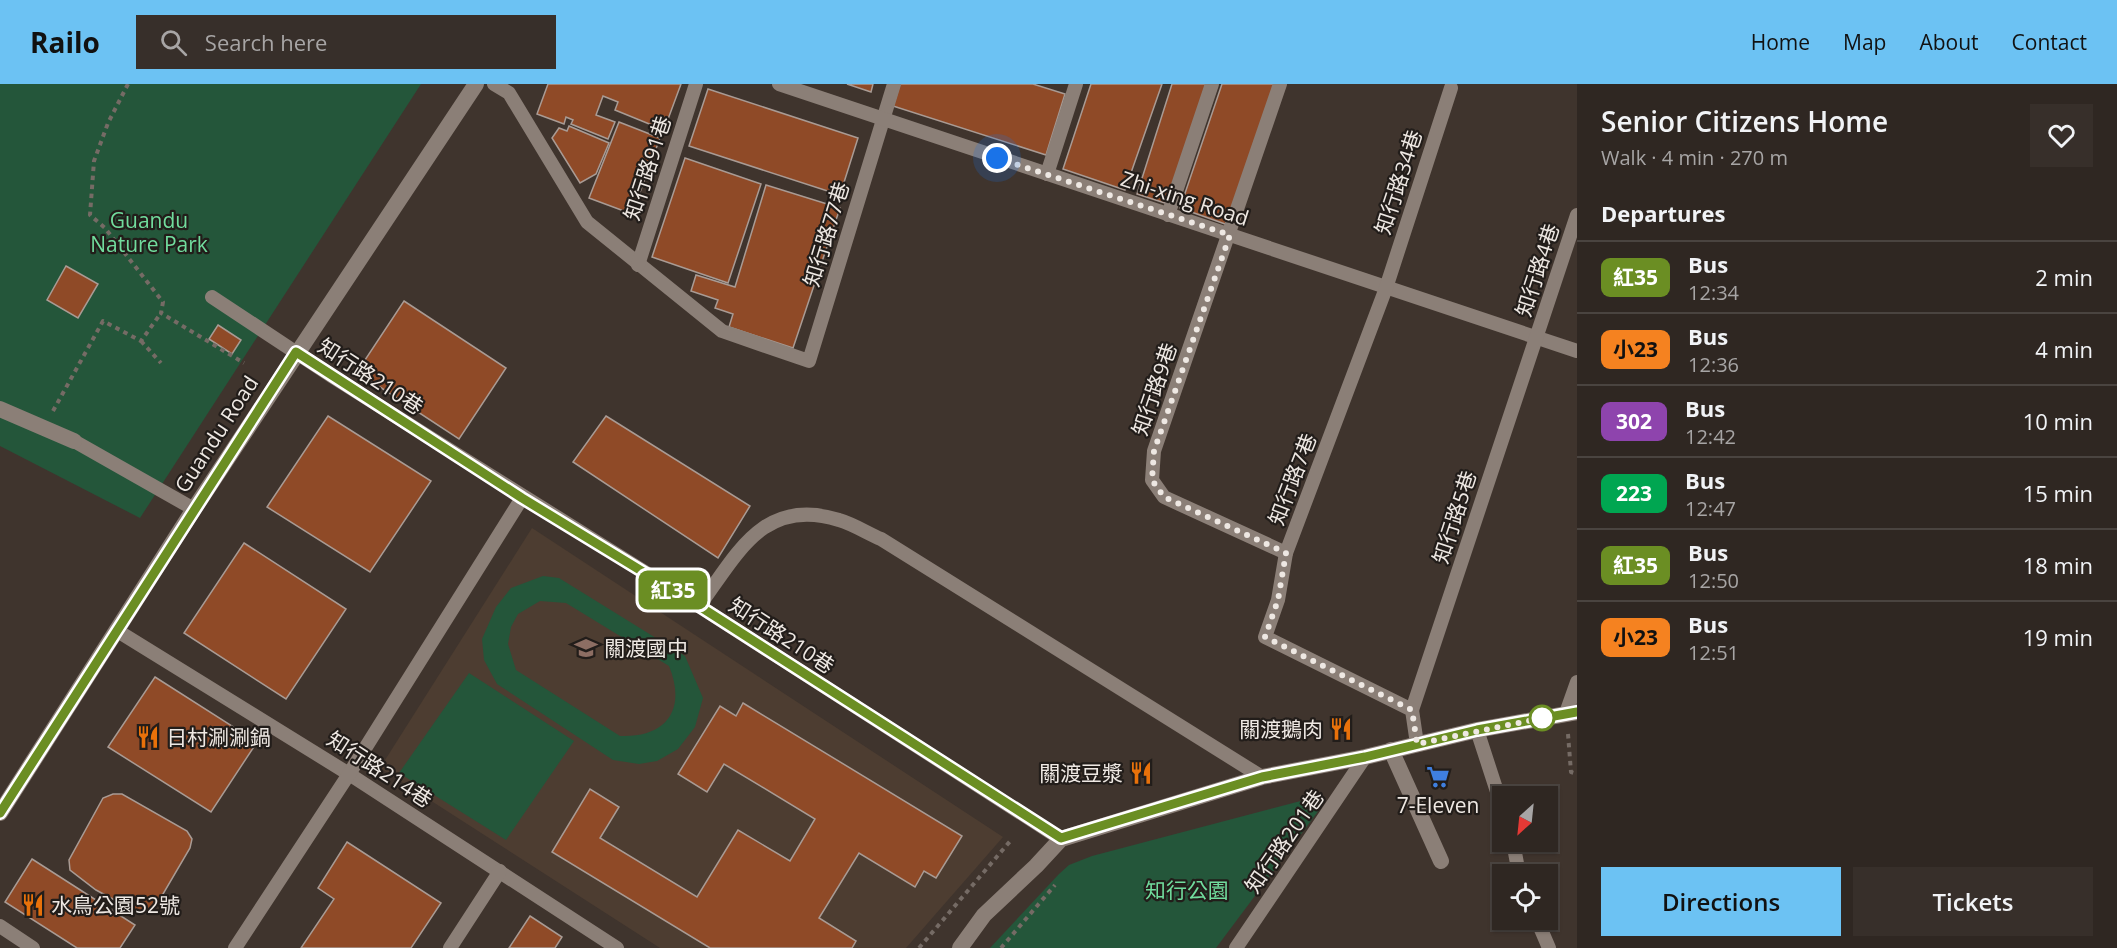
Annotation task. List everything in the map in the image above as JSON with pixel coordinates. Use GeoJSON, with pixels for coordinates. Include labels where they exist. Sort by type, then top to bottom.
{"type":"FeatureCollection","features":[{"type":"Feature","properties":{"kind":"street","name":"Guandu Road"},"geometry":{"type":"LineString","coordinates":[[0,813],[194,508],[476,84]]}},
{"type":"Feature","properties":{"kind":"street"},"geometry":{"type":"LineString","coordinates":[[0,409],[74,441]]}},
{"type":"Feature","properties":{"kind":"street"},"geometry":{"type":"LineString","coordinates":[[960,948],[984,915],[1036,866],[1061,838],[1262,777],[1365,757],[1477,730],[1572,713]]}},
{"type":"Feature","properties":{"kind":"street"},"geometry":{"type":"LineString","coordinates":[[1391,750],[1441,861]]}},
{"type":"Feature","properties":{"kind":"lane"},"geometry":{"type":"LineString","coordinates":[[494,84],[509,93],[587,222],[638,265]]}},
{"type":"Feature","properties":{"kind":"lane","name":"知行路91巷"},"geometry":{"type":"LineString","coordinates":[[638,265],[696,84]]}},
{"type":"Feature","properties":{"kind":"lane","name":"Zhi-xing Road"},"geometry":{"type":"LineString","coordinates":[[780,84],[1577,351]]}},
{"type":"Feature","properties":{"kind":"lane","name":"知行路77巷"},"geometry":{"type":"LineString","coordinates":[[638,265],[722,331],[809,361],[894,84]]}},
{"type":"Feature","properties":{"kind":"lane"},"geometry":{"type":"LineString","coordinates":[[1047,174],[1076,84]]}},
{"type":"Feature","properties":{"kind":"lane"},"geometry":{"type":"LineString","coordinates":[[1168,215],[1212,84]]}},
{"type":"Feature","properties":{"kind":"lane","name":"知行路9巷"},"geometry":{"type":"LineString","coordinates":[[1280,84],[1154,451],[1152,480],[1164,497],[1286,553]]}},
{"type":"Feature","properties":{"kind":"lane","name":"知行路34巷"},"geometry":{"type":"LineString","coordinates":[[1386,288],[1451,88]]}},
{"type":"Feature","properties":{"kind":"lane","name":"知行路4巷"},"geometry":{"type":"LineString","coordinates":[[1536,338],[1577,215]]}},
{"type":"Feature","properties":{"kind":"lane","name":"知行路7巷"},"geometry":{"type":"LineString","coordinates":[[1386,288],[1286,553],[1278,600],[1265,637],[1412,710]]}},
{"type":"Feature","properties":{"kind":"lane","name":"知行路210巷"},"geometry":{"type":"LineString","coordinates":[[212,297],[522,498],[699,606],[1061,838]]}},
{"type":"Feature","properties":{"kind":"lane","name":"知行路5巷"},"geometry":{"type":"LineString","coordinates":[[1412,710],[1536,338]]}},
{"type":"Feature","properties":{"kind":"lane"},"geometry":{"type":"LineString","coordinates":[[74,441],[194,508]]}},
{"type":"Feature","properties":{"kind":"lane"},"geometry":{"type":"LineString","coordinates":[[235,948],[349,774],[522,498]]}},
{"type":"Feature","properties":{"kind":"lane"},"geometry":{"type":"LineString","coordinates":[[699,606],[753,534],[774,520],[803,514],[838,520],[881,539],[1262,777]]}},
{"type":"Feature","properties":{"kind":"lane","name":"知行路214巷"},"geometry":{"type":"LineString","coordinates":[[117,630],[349,774],[617,948]]}},
{"type":"Feature","properties":{"kind":"lane"},"geometry":{"type":"LineString","coordinates":[[1572,713],[1577,682]]}},
{"type":"Feature","properties":{"kind":"lane"},"geometry":{"type":"LineString","coordinates":[[1412,710],[1417,744]]}},
{"type":"Feature","properties":{"kind":"lane"},"geometry":{"type":"LineString","coordinates":[[1477,730],[1495,786]]}},
{"type":"Feature","properties":{"kind":"lane","name":"知行路201巷"},"geometry":{"type":"LineString","coordinates":[[1236,948],[1365,757]]}},
{"type":"Feature","properties":{"kind":"lane"},"geometry":{"type":"LineString","coordinates":[[450,948],[500,871]]}},
{"type":"Feature","properties":{"kind":"lane"},"geometry":{"type":"LineString","coordinates":[[0,926],[33,948]]}},
{"type":"Feature","properties":{"kind":"lane"},"geometry":{"type":"LineString","coordinates":[[1542,930],[1549,948]]}},
{"type":"Feature","properties":{"kind":"path"},"geometry":{"type":"LineString","coordinates":[[128,84],[108,123],[94,161],[90,215],[105,228],[163,302],[161,313],[141,341]]}},
{"type":"Feature","properties":{"kind":"path"},"geometry":{"type":"LineString","coordinates":[[161,313],[244,363]]}},
{"type":"Feature","properties":{"kind":"path"},"geometry":{"type":"LineString","coordinates":[[44,428],[103,321],[141,341],[161,363]]}},
{"type":"Feature","properties":{"kind":"path"},"geometry":{"type":"LineString","coordinates":[[1572,713],[1571,772],[1577,774]]}},
{"type":"Feature","properties":{"kind":"path"},"geometry":{"type":"LineString","coordinates":[[919,948],[1012,839]]}},
{"type":"Feature","properties":{"kind":"path"},"geometry":{"type":"LineString","coordinates":[[1001,948],[1055,885]]}},
{"type":"Feature","properties":{"kind":"shaded area","name":"關渡國中"},"geometry":{"type":"Polygon","coordinates":[[[532,528],[1003,837],[906,948],[660,948],[380,768],[532,528]]]}},
{"type":"Feature","properties":{"kind":"green space","name":"Guandu Nature Park"},"geometry":{"type":"Polygon","coordinates":[[[0,84],[421,84],[140,518],[0,446],[0,84]]]}},
{"type":"Feature","properties":{"kind":"green space"},"geometry":{"type":"Polygon","coordinates":[[[543,576],[559,578],[685,656],[703,698],[695,727],[678,749],[657,761],[639,764],[613,760],[497,684],[484,660],[482,639],[496,607],[511,588],[543,576]],[[540,601],[518,614],[511,627],[508,644],[516,670],[620,736],[650,732],[660,726],[674,708],[674,682],[669,666],[566,603],[540,601]]]}},
{"type":"Feature","properties":{"kind":"green space"},"geometry":{"type":"Polygon","coordinates":[[[469,673],[574,741],[506,840],[399,773],[469,673]]]}},
{"type":"Feature","properties":{"kind":"green space","name":"知行公園"},"geometry":{"type":"Polygon","coordinates":[[[1316,797],[1322,806],[1216,948],[990,948],[1069,865],[1092,856],[1316,797]]]}},
{"type":"Feature","properties":{"kind":"building"},"geometry":{"type":"Polygon","coordinates":[[[548,84],[681,84],[664,130],[615,110],[618,102],[603,96],[596,115],[615,122],[608,139],[571,124],[573,120],[566,117],[564,124],[537,114],[548,84]]]}},
{"type":"Feature","properties":{"kind":"building"},"geometry":{"type":"Polygon","coordinates":[[[847,84],[873,84],[871,92],[847,84]]]}},
{"type":"Feature","properties":{"kind":"building"},"geometry":{"type":"Polygon","coordinates":[[[900,84],[1033,84],[1065,94],[1046,155],[893,106],[900,84]]]}},
{"type":"Feature","properties":{"kind":"building"},"geometry":{"type":"Polygon","coordinates":[[[1091,84],[1162,84],[1125,190],[1063,169],[1091,84]]]}},
{"type":"Feature","properties":{"kind":"building"},"geometry":{"type":"Polygon","coordinates":[[[1172,84],[1206,84],[1168,204],[1137,194],[1172,84]]]}},
{"type":"Feature","properties":{"kind":"building"},"geometry":{"type":"Polygon","coordinates":[[[1222,84],[1276,84],[1228,225],[1180,208],[1222,84]]]}},
{"type":"Feature","properties":{"kind":"building"},"geometry":{"type":"Polygon","coordinates":[[[708,89],[858,138],[840,195],[689,146],[708,89]]]}},
{"type":"Feature","properties":{"kind":"building"},"geometry":{"type":"Polygon","coordinates":[[[619,122],[660,138],[632,214],[589,198],[619,122]]]}},
{"type":"Feature","properties":{"kind":"building"},"geometry":{"type":"Polygon","coordinates":[[[569,126],[609,143],[596,174],[580,183],[552,138],[559,128],[567,131],[569,126]]]}},
{"type":"Feature","properties":{"kind":"building"},"geometry":{"type":"Polygon","coordinates":[[[685,158],[761,184],[728,283],[652,257],[685,158]]]}},
{"type":"Feature","properties":{"kind":"building"},"geometry":{"type":"Polygon","coordinates":[[[766,185],[840,208],[793,348],[729,327],[733,314],[715,308],[718,300],[691,291],[696,275],[735,287],[766,185]]]}},
{"type":"Feature","properties":{"kind":"building"},"geometry":{"type":"Polygon","coordinates":[[[66,266],[98,284],[78,318],[47,300],[66,266]]]}},
{"type":"Feature","properties":{"kind":"building"},"geometry":{"type":"Polygon","coordinates":[[[404,301],[506,368],[459,439],[357,372],[404,301]]]}},
{"type":"Feature","properties":{"kind":"building"},"geometry":{"type":"Polygon","coordinates":[[[218,325],[241,340],[232,354],[209,339],[218,325]]]}},
{"type":"Feature","properties":{"kind":"building"},"geometry":{"type":"Polygon","coordinates":[[[328,416],[431,481],[370,572],[267,507],[328,416]]]}},
{"type":"Feature","properties":{"kind":"building"},"geometry":{"type":"Polygon","coordinates":[[[606,416],[750,506],[718,558],[573,462],[606,416]]]}},
{"type":"Feature","properties":{"kind":"building"},"geometry":{"type":"Polygon","coordinates":[[[244,543],[346,609],[286,699],[184,633],[244,543]]]}},
{"type":"Feature","properties":{"kind":"building"},"geometry":{"type":"Polygon","coordinates":[[[155,677],[257,742],[211,812],[108,747],[155,677]]]}},
{"type":"Feature","properties":{"kind":"building"},"geometry":{"type":"Polygon","coordinates":[[[743,703],[962,836],[936,878],[924,871],[915,887],[859,853],[819,918],[856,941],[852,948],[710,948],[552,852],[590,789],[619,807],[600,838],[697,897],[738,830],[790,861],[815,819],[724,764],[707,792],[678,774],[720,706],[736,716],[743,703]]]}},
{"type":"Feature","properties":{"kind":"building"},"geometry":{"type":"Polygon","coordinates":[[[113,794],[122,794],[187,831],[192,839],[190,848],[156,906],[149,912],[139,913],[96,890],[70,870],[69,860],[103,798],[113,794]]]}},
{"type":"Feature","properties":{"kind":"building"},"geometry":{"type":"Polygon","coordinates":[[[347,842],[441,903],[411,948],[301,948],[334,899],[318,888],[347,842]]]}},
{"type":"Feature","properties":{"kind":"building"},"geometry":{"type":"Polygon","coordinates":[[[32,859],[135,925],[120,948],[77,948],[5,902],[32,859]]]}},
{"type":"Feature","properties":{"kind":"building"},"geometry":{"type":"Polygon","coordinates":[[[530,916],[562,937],[555,948],[509,948],[530,916]]]}},
{"type":"Feature","properties":{"kind":"bus line","name":"紅35"},"geometry":{"type":"LineString","coordinates":[[0,813],[296,352],[522,498],[699,606],[1061,838],[1262,777],[1365,757],[1477,730],[1577,712]]}},
{"type":"Feature","properties":{"kind":"place","name":"關渡國中"},"geometry":{"type":"Point","coordinates":[586,648]}},
{"type":"Feature","properties":{"kind":"place","name":"關渡鵝肉"},"geometry":{"type":"Point","coordinates":[1341,729]}},
{"type":"Feature","properties":{"kind":"place","name":"日村涮涮鍋"},"geometry":{"type":"Point","coordinates":[148,737]}},
{"type":"Feature","properties":{"kind":"place","name":"關渡豆漿"},"geometry":{"type":"Point","coordinates":[1141,773]}},
{"type":"Feature","properties":{"kind":"place","name":"7-Eleven"},"geometry":{"type":"Point","coordinates":[1438,777]}},
{"type":"Feature","properties":{"kind":"place","name":"水鳥公園52號"},"geometry":{"type":"Point","coordinates":[33,905]}},
{"type":"Feature","properties":{"kind":"route"},"geometry":{"type":"LineString","coordinates":[[997,158],[1230,235],[1154,451],[1152,480],[1164,497],[1286,553],[1278,600],[1265,637],[1412,710],[1417,744],[1542,718]]}}]}
